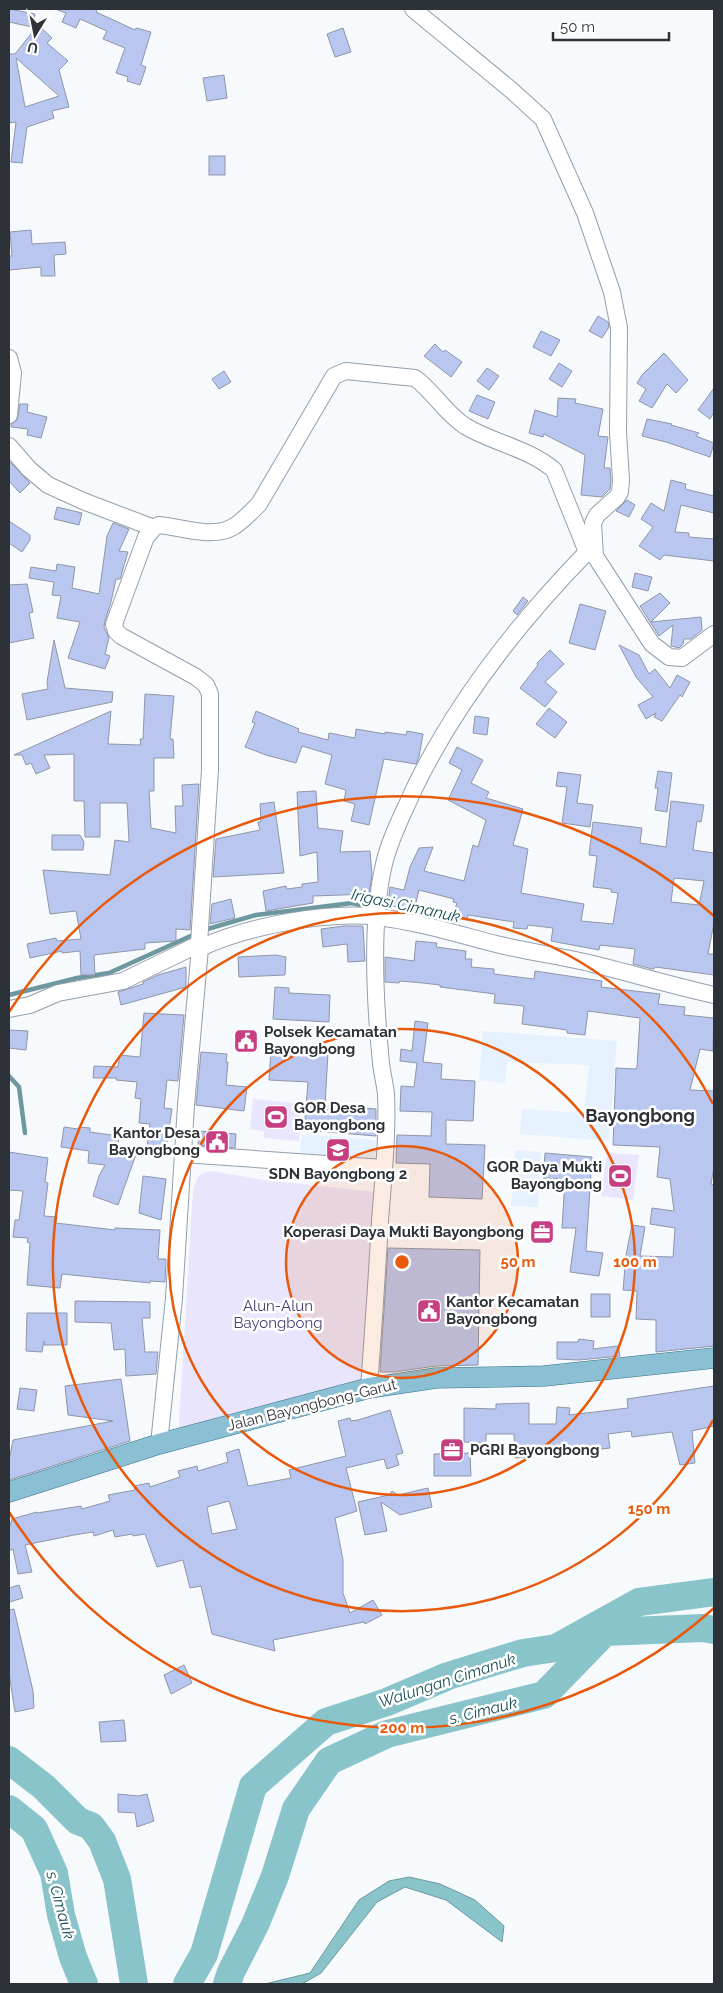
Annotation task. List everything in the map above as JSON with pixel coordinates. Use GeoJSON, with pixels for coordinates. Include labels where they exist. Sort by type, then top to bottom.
{"type":"FeatureCollection","features":[{"type":"Feature","properties":{"kind":"main road","name":"Jalan Bayongbong-Garut"},"geometry":{"type":"LineString","coordinates":[[9,1492],[159,1444],[368,1388],[436,1378],[544,1376],[714,1358]]}},
{"type":"Feature","properties":{"kind":"street"},"geometry":{"type":"LineString","coordinates":[[368,1388],[384,1168],[386,1093],[381,1064],[377,1009],[377,914],[383,866],[396,826],[443,733],[472,688],[520,626],[591,554],[593,523],[597,515],[617,497],[620,492],[621,480],[618,432],[619,328],[612,292],[584,213],[543,119],[510,89],[412,9]]}},
{"type":"Feature","properties":{"kind":"street"},"geometry":{"type":"LineString","coordinates":[[9,358],[13,373],[9,415]]}},
{"type":"Feature","properties":{"kind":"street"},"geometry":{"type":"LineString","coordinates":[[159,1444],[174,1298],[200,938],[210,769],[210,694],[206,685],[196,678],[121,636],[116,631],[114,624],[146,537],[159,525],[200,531],[220,531],[231,528],[242,520],[259,504],[334,376],[346,371],[411,376],[416,378],[446,411],[463,425],[530,454],[554,470],[591,554],[652,644],[669,657],[682,658],[714,634]]}},
{"type":"Feature","properties":{"kind":"street"},"geometry":{"type":"LineString","coordinates":[[9,446],[29,469],[48,485],[83,501],[154,528]]}},
{"type":"Feature","properties":{"kind":"street"},"geometry":{"type":"LineString","coordinates":[[9,1009],[30,1005],[58,993],[123,981],[200,938],[213,942],[255,929],[322,918],[377,914],[497,944],[592,964],[714,995]]}},
{"type":"Feature","properties":{"kind":"street"},"geometry":{"type":"LineString","coordinates":[[183,1154],[384,1168]]}},
{"type":"Feature","properties":{"kind":"shaded area"},"geometry":{"type":"Polygon","coordinates":[[[483,1031],[617,1041],[609,1141],[520,1134],[522,1109],[584,1113],[589,1065],[507,1062],[505,1083],[479,1080],[483,1031]]]}},
{"type":"Feature","properties":{"kind":"shaded area","name":"SDN Bayongbong 2"},"geometry":{"type":"Polygon","coordinates":[[[302,1134],[376,1140],[374,1166],[299,1161],[302,1134]]]}},
{"type":"Feature","properties":{"kind":"shaded area"},"geometry":{"type":"Polygon","coordinates":[[[515,1150],[541,1152],[538,1207],[511,1206],[515,1150]]]}},
{"type":"Feature","properties":{"kind":"green space","name":"GOR Desa Bayongbong"},"geometry":{"type":"Polygon","coordinates":[[[253,1099],[303,1104],[299,1141],[264,1138],[264,1131],[250,1129],[253,1099]]]}},
{"type":"Feature","properties":{"kind":"green space","name":"GOR Daya Mukti Bayongbong"},"geometry":{"type":"Polygon","coordinates":[[[607,1153],[639,1155],[633,1200],[601,1196],[607,1153]]]}},
{"type":"Feature","properties":{"kind":"green space","name":"Alun-Alun Bayongbong"},"geometry":{"type":"Polygon","coordinates":[[[212,1171],[265,1180],[375,1192],[371,1390],[178,1440],[193,1191],[198,1177],[203,1173],[212,1171]]]}},
{"type":"Feature","properties":{"kind":"water"},"geometry":{"type":"Polygon","coordinates":[[[409,1877],[440,1884],[475,1900],[504,1926],[502,1942],[446,1900],[405,1887],[377,1902],[321,1973],[302,1984],[265,1984],[310,1973],[359,1900],[389,1881],[409,1877]]]}},
{"type":"Feature","properties":{"kind":"building"},"geometry":{"type":"Polygon","coordinates":[[[9,9],[35,14],[32,27],[9,22],[9,9]]]}},
{"type":"Feature","properties":{"kind":"building"},"geometry":{"type":"Polygon","coordinates":[[[55,9],[97,9],[96,12],[135,30],[136,28],[151,32],[141,65],[146,67],[140,85],[127,81],[128,77],[116,73],[125,48],[103,39],[107,31],[80,19],[76,28],[62,22],[66,13],[55,9]]]}},
{"type":"Feature","properties":{"kind":"building"},"geometry":{"type":"Polygon","coordinates":[[[38,25],[52,38],[47,43],[68,61],[59,70],[69,107],[52,111],[54,118],[27,127],[22,163],[11,162],[16,122],[9,123],[9,54],[15,54],[38,25]],[[16,58],[25,107],[59,96],[16,58]]]}},
{"type":"Feature","properties":{"kind":"building"},"geometry":{"type":"Polygon","coordinates":[[[343,28],[351,52],[335,57],[327,34],[343,28]]]}},
{"type":"Feature","properties":{"kind":"building"},"geometry":{"type":"Polygon","coordinates":[[[224,75],[227,98],[207,101],[203,78],[224,75]]]}},
{"type":"Feature","properties":{"kind":"building"},"geometry":{"type":"Polygon","coordinates":[[[209,156],[225,156],[225,175],[209,175],[209,156]]]}},
{"type":"Feature","properties":{"kind":"building"},"geometry":{"type":"Polygon","coordinates":[[[31,230],[32,244],[65,242],[66,254],[54,255],[55,276],[41,276],[41,267],[9,270],[9,256],[12,256],[10,232],[31,230]]]}},
{"type":"Feature","properties":{"kind":"building"},"geometry":{"type":"Polygon","coordinates":[[[598,316],[608,322],[609,327],[602,338],[589,331],[598,316]]]}},
{"type":"Feature","properties":{"kind":"building"},"geometry":{"type":"Polygon","coordinates":[[[541,331],[560,340],[551,356],[533,347],[541,331]]]}},
{"type":"Feature","properties":{"kind":"building"},"geometry":{"type":"Polygon","coordinates":[[[435,344],[443,352],[445,350],[462,362],[451,377],[424,356],[435,344]]]}},
{"type":"Feature","properties":{"kind":"building"},"geometry":{"type":"Polygon","coordinates":[[[664,353],[688,380],[676,393],[667,384],[652,408],[639,401],[646,389],[637,383],[642,375],[664,353]]]}},
{"type":"Feature","properties":{"kind":"building"},"geometry":{"type":"Polygon","coordinates":[[[559,363],[572,371],[562,387],[549,379],[559,363]]]}},
{"type":"Feature","properties":{"kind":"building"},"geometry":{"type":"Polygon","coordinates":[[[487,368],[499,376],[489,390],[477,381],[487,368]]]}},
{"type":"Feature","properties":{"kind":"building"},"geometry":{"type":"Polygon","coordinates":[[[224,371],[231,382],[219,389],[212,379],[224,371]]]}},
{"type":"Feature","properties":{"kind":"building"},"geometry":{"type":"Polygon","coordinates":[[[714,388],[714,412],[710,419],[698,410],[714,388]]]}},
{"type":"Feature","properties":{"kind":"building"},"geometry":{"type":"Polygon","coordinates":[[[477,395],[495,402],[488,419],[469,411],[477,395]]]}},
{"type":"Feature","properties":{"kind":"building"},"geometry":{"type":"Polygon","coordinates":[[[558,398],[576,399],[575,403],[603,409],[598,436],[608,437],[604,468],[610,468],[611,480],[610,489],[602,497],[581,495],[585,455],[544,434],[543,437],[529,433],[535,410],[557,417],[558,398]]]}},
{"type":"Feature","properties":{"kind":"building"},"geometry":{"type":"Polygon","coordinates":[[[20,404],[28,404],[27,412],[47,417],[41,438],[27,435],[28,429],[11,427],[11,424],[17,420],[20,404]]]}},
{"type":"Feature","properties":{"kind":"building"},"geometry":{"type":"Polygon","coordinates":[[[647,419],[672,424],[699,433],[696,436],[714,443],[710,457],[642,436],[647,419]]]}},
{"type":"Feature","properties":{"kind":"building"},"geometry":{"type":"Polygon","coordinates":[[[9,461],[30,483],[20,493],[9,481],[9,461]]]}},
{"type":"Feature","properties":{"kind":"building"},"geometry":{"type":"Polygon","coordinates":[[[671,480],[686,484],[685,489],[714,496],[714,513],[681,505],[675,532],[689,533],[689,537],[714,539],[714,561],[664,555],[660,560],[639,546],[653,527],[641,519],[651,503],[664,511],[671,480]]]}},
{"type":"Feature","properties":{"kind":"building"},"geometry":{"type":"Polygon","coordinates":[[[627,500],[635,505],[629,517],[616,511],[627,500]]]}},
{"type":"Feature","properties":{"kind":"building"},"geometry":{"type":"Polygon","coordinates":[[[57,507],[82,513],[79,525],[54,519],[57,507]]]}},
{"type":"Feature","properties":{"kind":"building"},"geometry":{"type":"Polygon","coordinates":[[[9,521],[30,535],[30,540],[22,552],[9,543],[9,521]]]}},
{"type":"Feature","properties":{"kind":"building"},"geometry":{"type":"Polygon","coordinates":[[[113,523],[129,529],[119,551],[128,552],[120,579],[116,579],[105,621],[104,627],[109,638],[105,654],[110,656],[105,669],[68,658],[80,622],[57,618],[61,596],[52,595],[54,582],[29,578],[31,567],[56,571],[57,564],[75,567],[72,588],[99,594],[107,536],[113,523]]]}},
{"type":"Feature","properties":{"kind":"building"},"geometry":{"type":"Polygon","coordinates":[[[635,573],[652,577],[648,591],[632,587],[635,573]]]}},
{"type":"Feature","properties":{"kind":"building"},"geometry":{"type":"Polygon","coordinates":[[[27,584],[33,612],[29,613],[34,638],[9,643],[9,585],[27,584]]]}},
{"type":"Feature","properties":{"kind":"building"},"geometry":{"type":"Polygon","coordinates":[[[660,593],[670,603],[651,622],[701,617],[702,630],[691,639],[684,639],[683,644],[679,648],[671,646],[673,625],[659,636],[640,606],[660,593]]]}},
{"type":"Feature","properties":{"kind":"building"},"geometry":{"type":"Polygon","coordinates":[[[523,597],[528,601],[517,615],[513,611],[523,597]]]}},
{"type":"Feature","properties":{"kind":"building"},"geometry":{"type":"Polygon","coordinates":[[[580,604],[606,611],[595,650],[569,643],[580,604]]]}},
{"type":"Feature","properties":{"kind":"building"},"geometry":{"type":"Polygon","coordinates":[[[54,640],[65,688],[113,692],[112,702],[27,720],[22,694],[48,689],[47,682],[54,640]]]}},
{"type":"Feature","properties":{"kind":"building"},"geometry":{"type":"Polygon","coordinates":[[[619,645],[639,655],[649,674],[655,669],[670,688],[677,675],[690,682],[682,697],[680,695],[662,721],[654,717],[656,713],[646,719],[638,705],[653,697],[636,677],[619,645]]]}},
{"type":"Feature","properties":{"kind":"building"},"geometry":{"type":"Polygon","coordinates":[[[550,650],[564,664],[545,682],[557,692],[545,707],[520,688],[538,665],[537,663],[550,650]]]}},
{"type":"Feature","properties":{"kind":"building"},"geometry":{"type":"Polygon","coordinates":[[[145,694],[174,696],[170,739],[173,739],[174,758],[154,758],[154,791],[149,791],[151,828],[176,833],[175,806],[183,806],[182,785],[199,784],[190,930],[176,929],[176,941],[145,943],[145,949],[94,955],[95,975],[81,975],[80,951],[62,953],[62,951],[30,958],[27,944],[56,938],[57,941],[81,939],[76,911],[50,914],[43,870],[110,875],[115,840],[129,842],[127,803],[100,803],[100,837],[85,837],[84,801],[74,801],[74,754],[44,755],[50,768],[36,774],[31,763],[26,765],[22,755],[14,755],[111,711],[108,744],[141,745],[140,739],[143,739],[145,694]]]}},
{"type":"Feature","properties":{"kind":"building"},"geometry":{"type":"Polygon","coordinates":[[[549,708],[567,722],[555,738],[536,724],[549,708]]]}},
{"type":"Feature","properties":{"kind":"building"},"geometry":{"type":"Polygon","coordinates":[[[256,711],[299,729],[298,732],[328,740],[329,733],[355,738],[356,729],[385,734],[385,732],[406,735],[407,731],[423,734],[419,757],[416,764],[384,759],[369,825],[351,821],[355,804],[344,801],[346,790],[325,784],[332,755],[302,746],[296,763],[245,747],[255,723],[252,722],[256,711]]]}},
{"type":"Feature","properties":{"kind":"building"},"geometry":{"type":"Polygon","coordinates":[[[475,716],[489,718],[487,735],[473,733],[475,716]]]}},
{"type":"Feature","properties":{"kind":"building"},"geometry":{"type":"Polygon","coordinates":[[[457,747],[483,760],[471,783],[489,792],[486,798],[523,809],[513,845],[528,849],[521,893],[584,904],[581,921],[613,924],[618,893],[611,892],[611,889],[593,887],[597,856],[589,855],[593,822],[642,828],[640,843],[666,847],[671,801],[704,805],[701,822],[697,821],[693,850],[714,853],[714,923],[708,954],[714,954],[714,975],[655,967],[652,969],[633,964],[635,949],[600,945],[599,950],[551,941],[553,928],[528,925],[527,929],[513,928],[514,922],[468,915],[467,920],[453,916],[457,903],[453,902],[454,899],[419,890],[414,911],[388,905],[390,887],[404,890],[410,867],[419,848],[433,847],[424,871],[464,881],[473,845],[478,847],[486,820],[448,800],[462,770],[449,763],[457,747]],[[674,878],[671,902],[699,905],[704,881],[674,878]]]}},
{"type":"Feature","properties":{"kind":"building"},"geometry":{"type":"Polygon","coordinates":[[[658,771],[672,773],[667,812],[655,810],[658,788],[655,788],[658,771]]]}},
{"type":"Feature","properties":{"kind":"building"},"geometry":{"type":"Polygon","coordinates":[[[558,772],[581,775],[577,803],[593,805],[590,827],[562,823],[567,787],[556,786],[558,772]]]}},
{"type":"Feature","properties":{"kind":"building"},"geometry":{"type":"Polygon","coordinates":[[[316,791],[318,828],[343,831],[340,852],[370,851],[372,875],[369,894],[313,896],[313,903],[266,911],[263,891],[286,886],[287,889],[302,887],[302,884],[318,882],[317,852],[300,856],[297,792],[316,791]]]}},
{"type":"Feature","properties":{"kind":"building"},"geometry":{"type":"Polygon","coordinates":[[[274,802],[284,873],[213,877],[216,839],[260,830],[258,822],[261,822],[260,804],[274,802]]]}},
{"type":"Feature","properties":{"kind":"building"},"geometry":{"type":"Polygon","coordinates":[[[52,835],[80,835],[84,842],[83,850],[52,850],[52,835]]]}},
{"type":"Feature","properties":{"kind":"building"},"geometry":{"type":"Polygon","coordinates":[[[231,899],[235,918],[210,924],[212,904],[231,899]]]}},
{"type":"Feature","properties":{"kind":"building"},"geometry":{"type":"Polygon","coordinates":[[[363,926],[365,961],[348,962],[347,944],[323,947],[321,929],[363,926]]]}},
{"type":"Feature","properties":{"kind":"building"},"geometry":{"type":"Polygon","coordinates":[[[416,941],[437,943],[436,947],[466,951],[465,959],[472,959],[471,967],[494,969],[494,974],[534,979],[535,971],[602,981],[601,987],[660,994],[658,1004],[685,1007],[684,1015],[714,1018],[713,1051],[700,1049],[690,1090],[714,1091],[714,1167],[711,1184],[714,1185],[714,1346],[656,1352],[656,1320],[636,1319],[637,1291],[623,1290],[626,1255],[632,1225],[645,1227],[640,1256],[673,1257],[675,1228],[650,1224],[652,1208],[674,1211],[670,1179],[657,1177],[660,1147],[613,1145],[616,1068],[636,1069],[637,1067],[640,1018],[588,1011],[585,1035],[567,1033],[567,1030],[522,1024],[524,1006],[494,1003],[495,994],[423,983],[385,982],[385,957],[414,961],[416,941]]]}},
{"type":"Feature","properties":{"kind":"building"},"geometry":{"type":"Polygon","coordinates":[[[276,955],[286,957],[285,975],[239,977],[238,957],[276,955]]]}},
{"type":"Feature","properties":{"kind":"building"},"geometry":{"type":"Polygon","coordinates":[[[186,967],[186,987],[121,1005],[118,992],[143,984],[143,982],[158,975],[186,967]]]}},
{"type":"Feature","properties":{"kind":"building"},"geometry":{"type":"Polygon","coordinates":[[[275,987],[289,988],[289,993],[330,995],[329,1022],[273,1019],[275,987]]]}},
{"type":"Feature","properties":{"kind":"building"},"geometry":{"type":"Polygon","coordinates":[[[144,1013],[184,1015],[178,1081],[167,1080],[164,1108],[172,1109],[166,1149],[147,1147],[150,1124],[139,1123],[141,1099],[135,1098],[137,1082],[116,1080],[117,1078],[93,1078],[94,1066],[118,1067],[120,1055],[140,1057],[144,1013]]]}},
{"type":"Feature","properties":{"kind":"building"},"geometry":{"type":"Polygon","coordinates":[[[415,1021],[428,1023],[423,1062],[442,1064],[441,1079],[475,1081],[473,1121],[446,1120],[446,1144],[485,1145],[482,1199],[429,1197],[430,1164],[396,1163],[397,1135],[431,1136],[432,1112],[400,1111],[401,1086],[414,1087],[417,1063],[400,1061],[401,1049],[412,1051],[415,1021]]]}},
{"type":"Feature","properties":{"kind":"building"},"geometry":{"type":"Polygon","coordinates":[[[9,1030],[28,1031],[26,1050],[9,1048],[9,1030]]]}},
{"type":"Feature","properties":{"kind":"building"},"geometry":{"type":"Polygon","coordinates":[[[271,1050],[328,1053],[325,1105],[376,1109],[376,1136],[304,1130],[308,1082],[269,1080],[271,1050]]]}},
{"type":"Feature","properties":{"kind":"building"},"geometry":{"type":"Polygon","coordinates":[[[201,1052],[227,1054],[226,1085],[247,1087],[244,1111],[196,1105],[201,1052]]]}},
{"type":"Feature","properties":{"kind":"building"},"geometry":{"type":"Polygon","coordinates":[[[64,1127],[90,1128],[90,1132],[119,1136],[118,1147],[138,1149],[118,1205],[93,1196],[99,1176],[105,1165],[88,1163],[89,1151],[61,1147],[64,1127]]]}},
{"type":"Feature","properties":{"kind":"building","name":"Kantor Desa Bayongbong"},"geometry":{"type":"Polygon","coordinates":[[[199,1131],[236,1134],[235,1148],[198,1145],[199,1131]]]}},
{"type":"Feature","properties":{"kind":"building"},"geometry":{"type":"Polygon","coordinates":[[[9,1152],[48,1158],[45,1182],[48,1183],[44,1216],[57,1217],[56,1223],[115,1230],[115,1228],[160,1230],[158,1259],[166,1259],[165,1282],[150,1281],[150,1283],[62,1274],[60,1288],[27,1285],[30,1243],[27,1242],[28,1238],[13,1237],[15,1220],[19,1220],[23,1191],[9,1190],[9,1152]]]}},
{"type":"Feature","properties":{"kind":"building"},"geometry":{"type":"Polygon","coordinates":[[[545,1153],[592,1157],[586,1251],[603,1253],[599,1276],[570,1272],[576,1228],[562,1228],[565,1179],[543,1178],[545,1153]]]}},
{"type":"Feature","properties":{"kind":"building"},"geometry":{"type":"Polygon","coordinates":[[[143,1176],[166,1179],[161,1220],[139,1213],[143,1176]]]}},
{"type":"Feature","properties":{"kind":"building","name":"Kantor Kecamatan Bayongbong"},"geometry":{"type":"Polygon","coordinates":[[[388,1248],[480,1250],[478,1365],[436,1366],[380,1372],[388,1248]]]}},
{"type":"Feature","properties":{"kind":"building"},"geometry":{"type":"Polygon","coordinates":[[[591,1294],[610,1294],[610,1317],[591,1317],[591,1294]]]}},
{"type":"Feature","properties":{"kind":"building"},"geometry":{"type":"Polygon","coordinates":[[[75,1301],[150,1302],[150,1318],[142,1318],[145,1352],[158,1352],[156,1374],[126,1376],[125,1349],[114,1350],[111,1323],[75,1322],[75,1301]]]}},
{"type":"Feature","properties":{"kind":"building"},"geometry":{"type":"Polygon","coordinates":[[[27,1313],[67,1313],[67,1345],[44,1345],[44,1341],[42,1352],[26,1351],[27,1313]]]}},
{"type":"Feature","properties":{"kind":"building"},"geometry":{"type":"Polygon","coordinates":[[[579,1339],[594,1341],[593,1349],[618,1346],[620,1356],[579,1360],[557,1359],[557,1342],[578,1342],[579,1339]]]}},
{"type":"Feature","properties":{"kind":"building"},"geometry":{"type":"Polygon","coordinates":[[[121,1379],[130,1441],[9,1480],[9,1461],[13,1440],[113,1421],[68,1415],[65,1386],[121,1379]]]}},
{"type":"Feature","properties":{"kind":"building"},"geometry":{"type":"Polygon","coordinates":[[[714,1386],[714,1426],[692,1431],[695,1463],[680,1465],[672,1432],[632,1437],[631,1431],[608,1434],[610,1448],[576,1452],[530,1447],[531,1457],[515,1458],[514,1434],[486,1434],[486,1443],[464,1442],[464,1408],[496,1409],[496,1404],[529,1403],[529,1424],[556,1424],[557,1407],[570,1408],[569,1415],[628,1408],[627,1399],[714,1386]]]}},
{"type":"Feature","properties":{"kind":"building"},"geometry":{"type":"Polygon","coordinates":[[[20,1388],[37,1390],[34,1411],[17,1409],[20,1388]]]}},
{"type":"Feature","properties":{"kind":"building"},"geometry":{"type":"Polygon","coordinates":[[[390,1410],[403,1453],[396,1455],[399,1465],[387,1469],[384,1459],[346,1468],[357,1511],[335,1518],[343,1560],[343,1593],[350,1613],[373,1600],[382,1615],[365,1624],[364,1622],[273,1640],[275,1651],[212,1634],[201,1586],[190,1588],[183,1560],[157,1567],[145,1534],[115,1537],[113,1530],[94,1536],[93,1532],[25,1545],[32,1572],[18,1574],[13,1549],[9,1551],[9,1529],[12,1519],[37,1512],[81,1506],[82,1509],[110,1501],[108,1495],[135,1490],[134,1486],[149,1483],[150,1487],[180,1477],[178,1471],[197,1466],[198,1471],[228,1462],[226,1453],[239,1449],[248,1486],[291,1478],[289,1470],[346,1456],[338,1421],[350,1418],[351,1421],[390,1410]],[[229,1501],[207,1507],[212,1534],[237,1529],[229,1501]]]}},
{"type":"Feature","properties":{"kind":"building"},"geometry":{"type":"Polygon","coordinates":[[[470,1453],[471,1476],[434,1476],[434,1454],[470,1453]]]}},
{"type":"Feature","properties":{"kind":"building"},"geometry":{"type":"Polygon","coordinates":[[[428,1488],[432,1507],[400,1515],[381,1502],[387,1531],[365,1535],[358,1502],[389,1495],[392,1491],[398,1495],[428,1488]]]}},
{"type":"Feature","properties":{"kind":"building"},"geometry":{"type":"Polygon","coordinates":[[[19,1585],[23,1598],[9,1602],[9,1588],[19,1585]]]}},
{"type":"Feature","properties":{"kind":"building"},"geometry":{"type":"Polygon","coordinates":[[[14,1609],[33,1691],[34,1708],[15,1712],[9,1673],[9,1610],[14,1609]]]}},
{"type":"Feature","properties":{"kind":"building"},"geometry":{"type":"Polygon","coordinates":[[[184,1665],[192,1683],[171,1694],[164,1675],[184,1665]]]}},
{"type":"Feature","properties":{"kind":"building"},"geometry":{"type":"Polygon","coordinates":[[[124,1720],[126,1741],[101,1742],[99,1722],[124,1720]]]}},
{"type":"Feature","properties":{"kind":"building"},"geometry":{"type":"Polygon","coordinates":[[[118,1794],[138,1796],[147,1794],[154,1821],[137,1827],[135,1813],[118,1812],[118,1794]]]}},
{"type":"Feature","properties":{"kind":"waterway","name":"Irigasi Cimanuk"},"geometry":{"type":"LineString","coordinates":[[204,930],[256,915],[352,903],[373,908]]}},
{"type":"Feature","properties":{"kind":"waterway","name":"Irigasi Cimanuk"},"geometry":{"type":"LineString","coordinates":[[9,995],[77,978],[109,973],[195,934]]}},
{"type":"Feature","properties":{"kind":"waterway"},"geometry":{"type":"LineString","coordinates":[[9,1076],[19,1087],[25,1133]]}},
{"type":"Feature","properties":{"kind":"waterway","name":"Walungan Cimanuk"},"geometry":{"type":"LineString","coordinates":[[187,1984],[204,1954],[253,1786],[326,1722],[387,1702],[448,1676],[523,1653],[556,1648],[639,1602],[714,1592]]}},
{"type":"Feature","properties":{"kind":"waterway","name":"s. Cimauk"},"geometry":{"type":"LineString","coordinates":[[227,1984],[231,1972],[255,1925],[275,1876],[296,1809],[329,1761],[387,1734],[544,1695],[605,1632],[703,1628],[714,1630]]}},
{"type":"Feature","properties":{"kind":"waterway","name":"Walungan Cimanuk"},"geometry":{"type":"LineString","coordinates":[[9,1760],[44,1787],[78,1821],[91,1826],[102,1841],[117,1879],[134,1984]]}},
{"type":"Feature","properties":{"kind":"waterway","name":"s. Cimauk"},"geometry":{"type":"LineString","coordinates":[[9,1809],[34,1829],[54,1873],[61,1915],[73,1957],[84,1984]]}},
{"type":"Feature","properties":{"kind":"place","name":"Polsek Kecamatan Bayongbong"},"geometry":{"type":"Point","coordinates":[246,1041]}},
{"type":"Feature","properties":{"kind":"place","name":"GOR Desa Bayongbong"},"geometry":{"type":"Point","coordinates":[276,1117]}},
{"type":"Feature","properties":{"kind":"place","name":"Kantor Desa Bayongbong"},"geometry":{"type":"Point","coordinates":[217,1142]}},
{"type":"Feature","properties":{"kind":"place","name":"SDN Bayongbong 2"},"geometry":{"type":"Point","coordinates":[338,1150]}},
{"type":"Feature","properties":{"kind":"place","name":"GOR Daya Mukti Bayongbong"},"geometry":{"type":"Point","coordinates":[620,1176]}},
{"type":"Feature","properties":{"kind":"place","name":"Koperasi Daya Mukti Bayongbong"},"geometry":{"type":"Point","coordinates":[542,1232]}},
{"type":"Feature","properties":{"kind":"place","name":"Kantor Kecamatan Bayongbong"},"geometry":{"type":"Point","coordinates":[429,1311]}},
{"type":"Feature","properties":{"kind":"place","name":"PGRI Bayongbong"},"geometry":{"type":"Point","coordinates":[452,1450]}},
{"type":"Feature","properties":{"kind":"district","name":"Bayongbong"},"geometry":{"type":"Point","coordinates":[640,1116]}}]}
